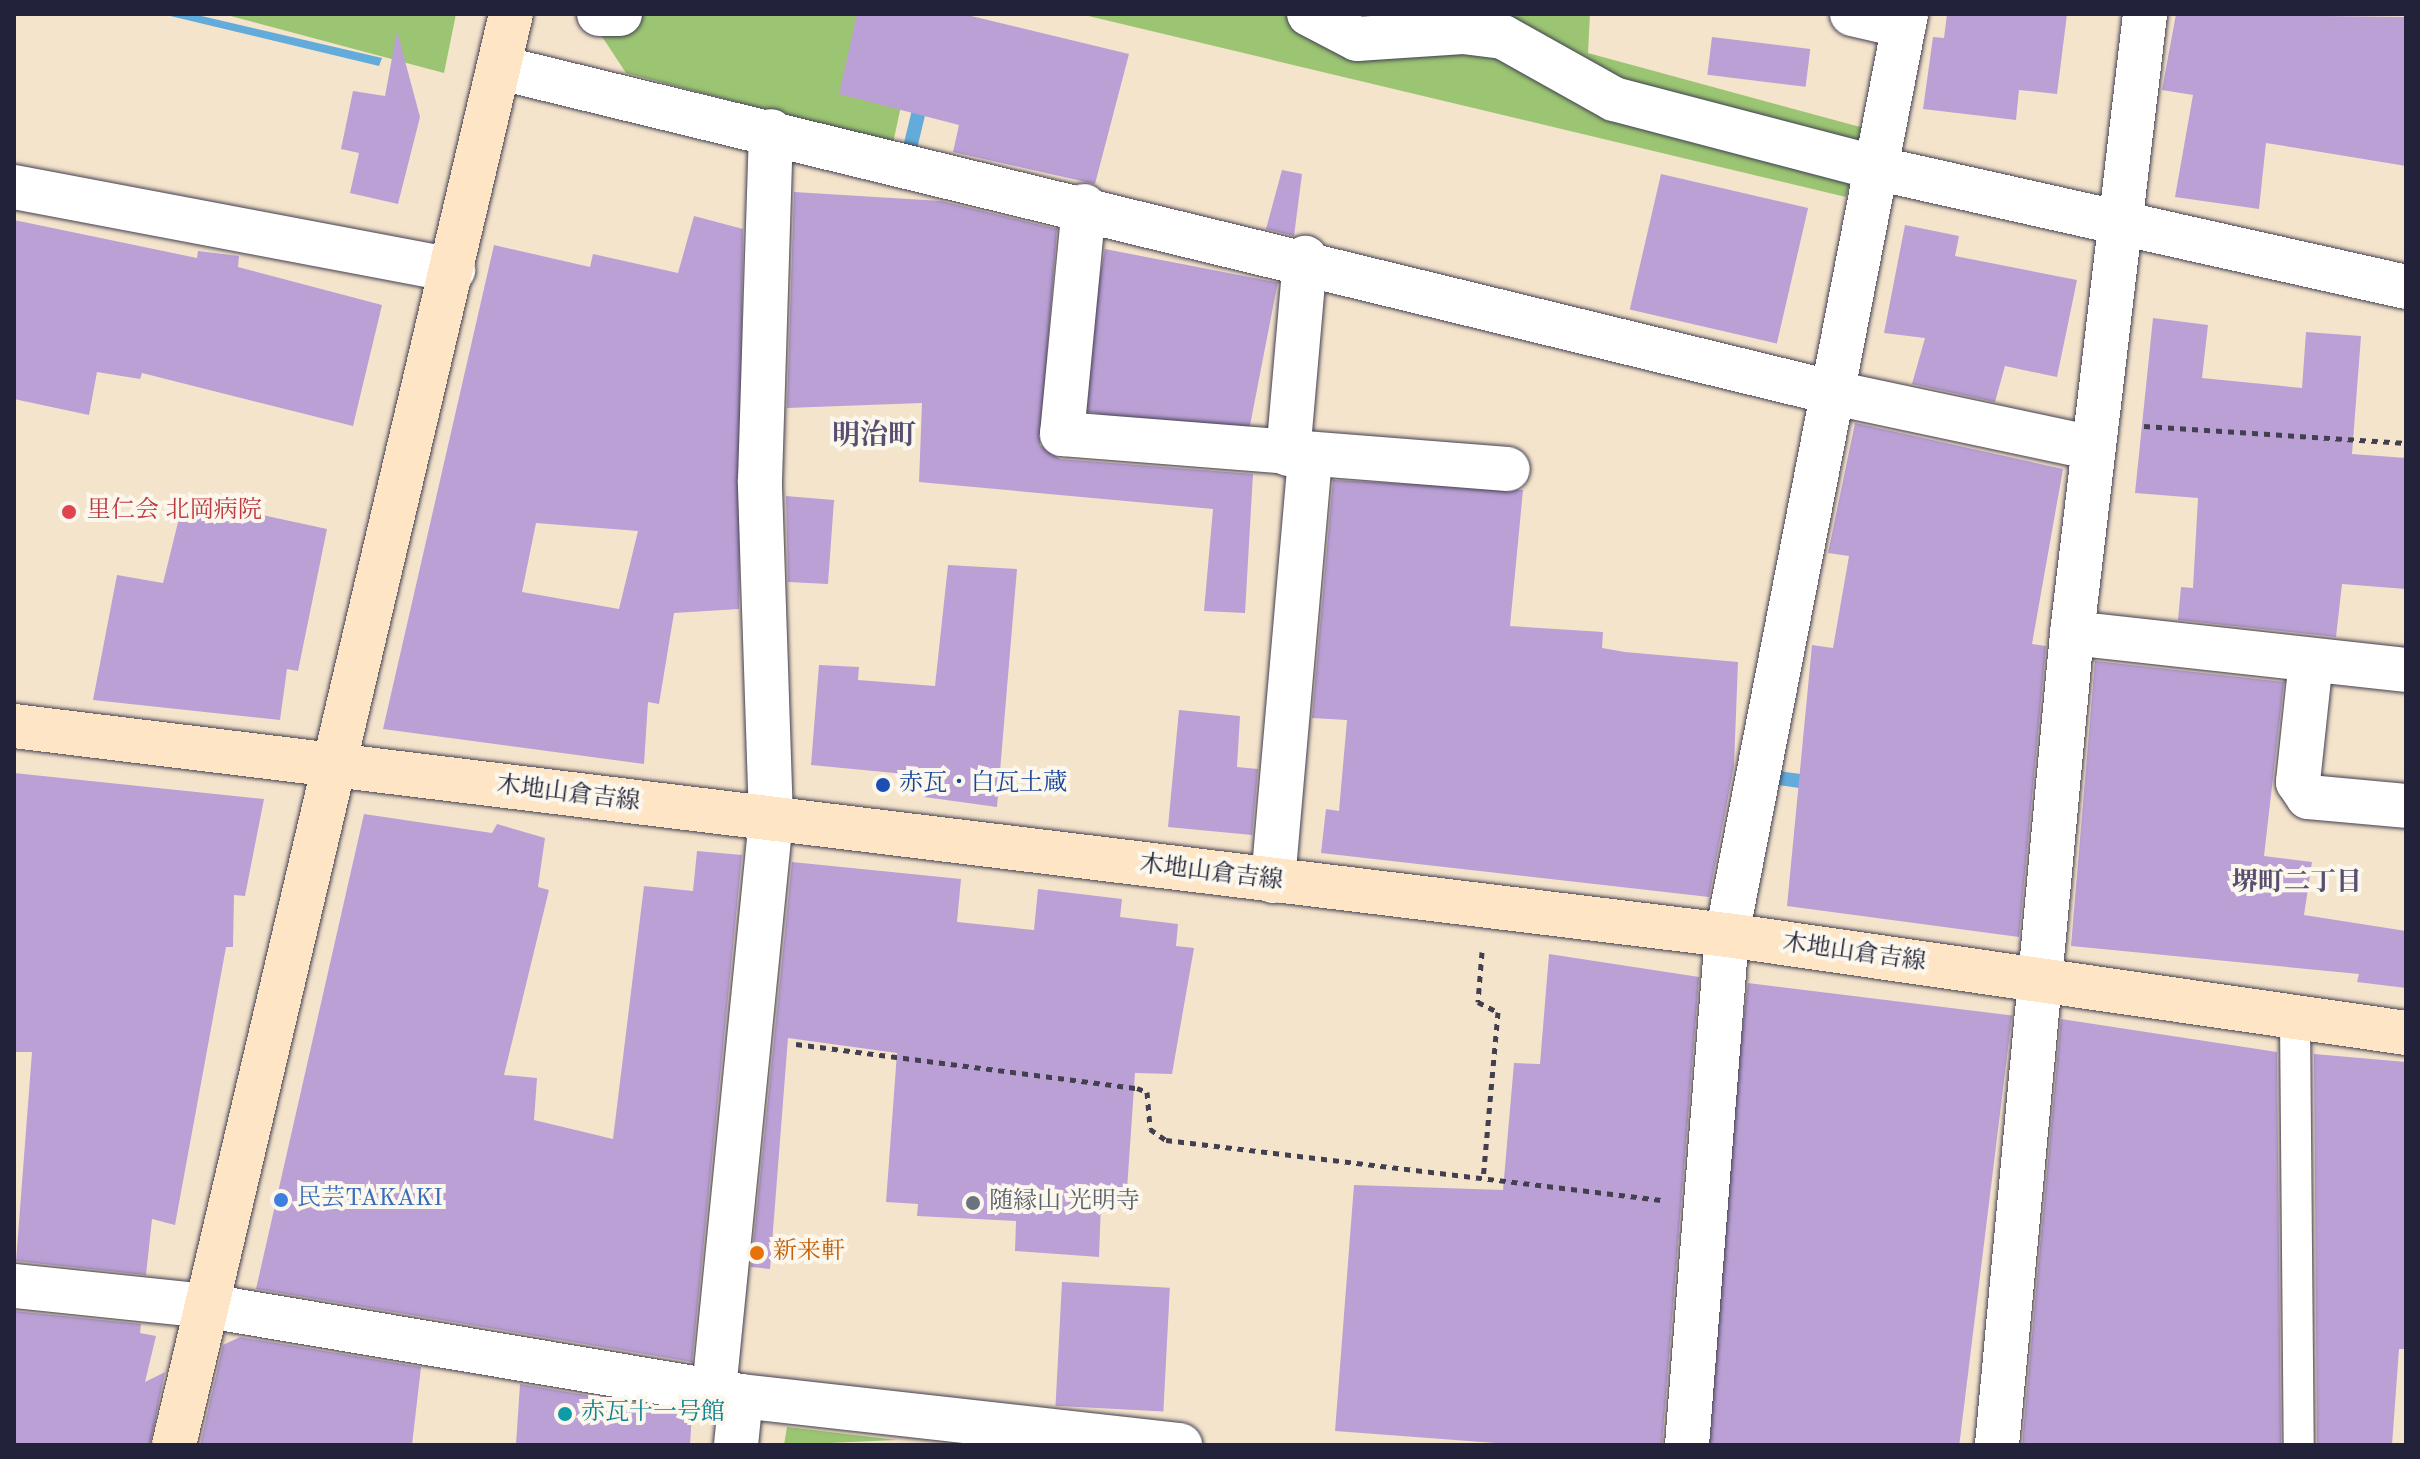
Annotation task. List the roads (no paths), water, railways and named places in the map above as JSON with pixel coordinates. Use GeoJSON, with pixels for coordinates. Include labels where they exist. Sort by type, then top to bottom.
{"type":"FeatureCollection","features":[{"type":"Feature","properties":{"kind":"main road"},"geometry":{"type":"LineString","coordinates":[[174,1445],[501,68],[511,14]]}},
{"type":"Feature","properties":{"kind":"main road","name":"木地山倉吉線"},"geometry":{"type":"LineString","coordinates":[[14,726],[1727,935],[2295,1020],[2406,1033]]}},
{"type":"Feature","properties":{"kind":"street"},"geometry":{"type":"LineString","coordinates":[[599,14],[620,14]]}},
{"type":"Feature","properties":{"kind":"street"},"geometry":{"type":"LineString","coordinates":[[1309,14],[1357,39],[1463,32],[1503,37],[1614,99],[1880,169],[2406,287]]}},
{"type":"Feature","properties":{"kind":"street"},"geometry":{"type":"LineString","coordinates":[[1687,1445],[1727,935],[1830,392],[1880,169],[1905,20],[1852,14]]}},
{"type":"Feature","properties":{"kind":"street"},"geometry":{"type":"LineString","coordinates":[[1997,1445],[2072,633],[2145,14]]}},
{"type":"Feature","properties":{"kind":"street"},"geometry":{"type":"LineString","coordinates":[[501,68],[1305,258],[1830,392],[2095,435]]}},
{"type":"Feature","properties":{"kind":"street"},"geometry":{"type":"LineString","coordinates":[[736,1445],[728,1393],[747,1039],[771,819],[760,480],[771,131]]}},
{"type":"Feature","properties":{"kind":"street"},"geometry":{"type":"LineString","coordinates":[[14,187],[453,270]]}},
{"type":"Feature","properties":{"kind":"street"},"geometry":{"type":"LineString","coordinates":[[1084,206],[1062,434],[1508,469]]}},
{"type":"Feature","properties":{"kind":"street"},"geometry":{"type":"LineString","coordinates":[[1273,881],[1299,455],[1305,258]]}},
{"type":"Feature","properties":{"kind":"street"},"geometry":{"type":"LineString","coordinates":[[2072,633],[2406,670]]}},
{"type":"Feature","properties":{"kind":"street"},"geometry":{"type":"LineString","coordinates":[[2311,660],[2298,782],[2308,797],[2406,806]]}},
{"type":"Feature","properties":{"kind":"street"},"geometry":{"type":"LineString","coordinates":[[14,1286],[208,1306],[728,1393],[1180,1445]]}},
{"type":"Feature","properties":{"kind":"lane"},"geometry":{"type":"LineString","coordinates":[[2295,1020],[2299,1445]]}},
{"type":"Feature","properties":{"kind":"water"},"geometry":{"type":"Polygon","coordinates":[[[162,14],[193,14],[382,58],[379,66],[162,14]]]}},
{"type":"Feature","properties":{"kind":"waterway"},"geometry":{"type":"LineString","coordinates":[[910,148],[922,98]]}},
{"type":"Feature","properties":{"kind":"waterway"},"geometry":{"type":"LineString","coordinates":[[1771,777],[1815,783]]}},
{"type":"Feature","properties":{"kind":"place","name":"里仁会 北岡病院"},"geometry":{"type":"Point","coordinates":[69,512]}},
{"type":"Feature","properties":{"kind":"place","name":"赤瓦・白瓦土蔵"},"geometry":{"type":"Point","coordinates":[883,785]}},
{"type":"Feature","properties":{"kind":"place","name":"民芸TAKAKI"},"geometry":{"type":"Point","coordinates":[281,1200]}},
{"type":"Feature","properties":{"kind":"place","name":"随縁山 光明寺"},"geometry":{"type":"Point","coordinates":[973,1203]}},
{"type":"Feature","properties":{"kind":"place","name":"新来軒"},"geometry":{"type":"Point","coordinates":[757,1253]}},
{"type":"Feature","properties":{"kind":"place","name":"赤瓦十一号館"},"geometry":{"type":"Point","coordinates":[565,1414]}},
{"type":"Feature","properties":{"kind":"district","name":"明治町"},"geometry":{"type":"Point","coordinates":[874,437]}},
{"type":"Feature","properties":{"kind":"district","name":"堺町二丁目"},"geometry":{"type":"Point","coordinates":[2297,884]}}]}
